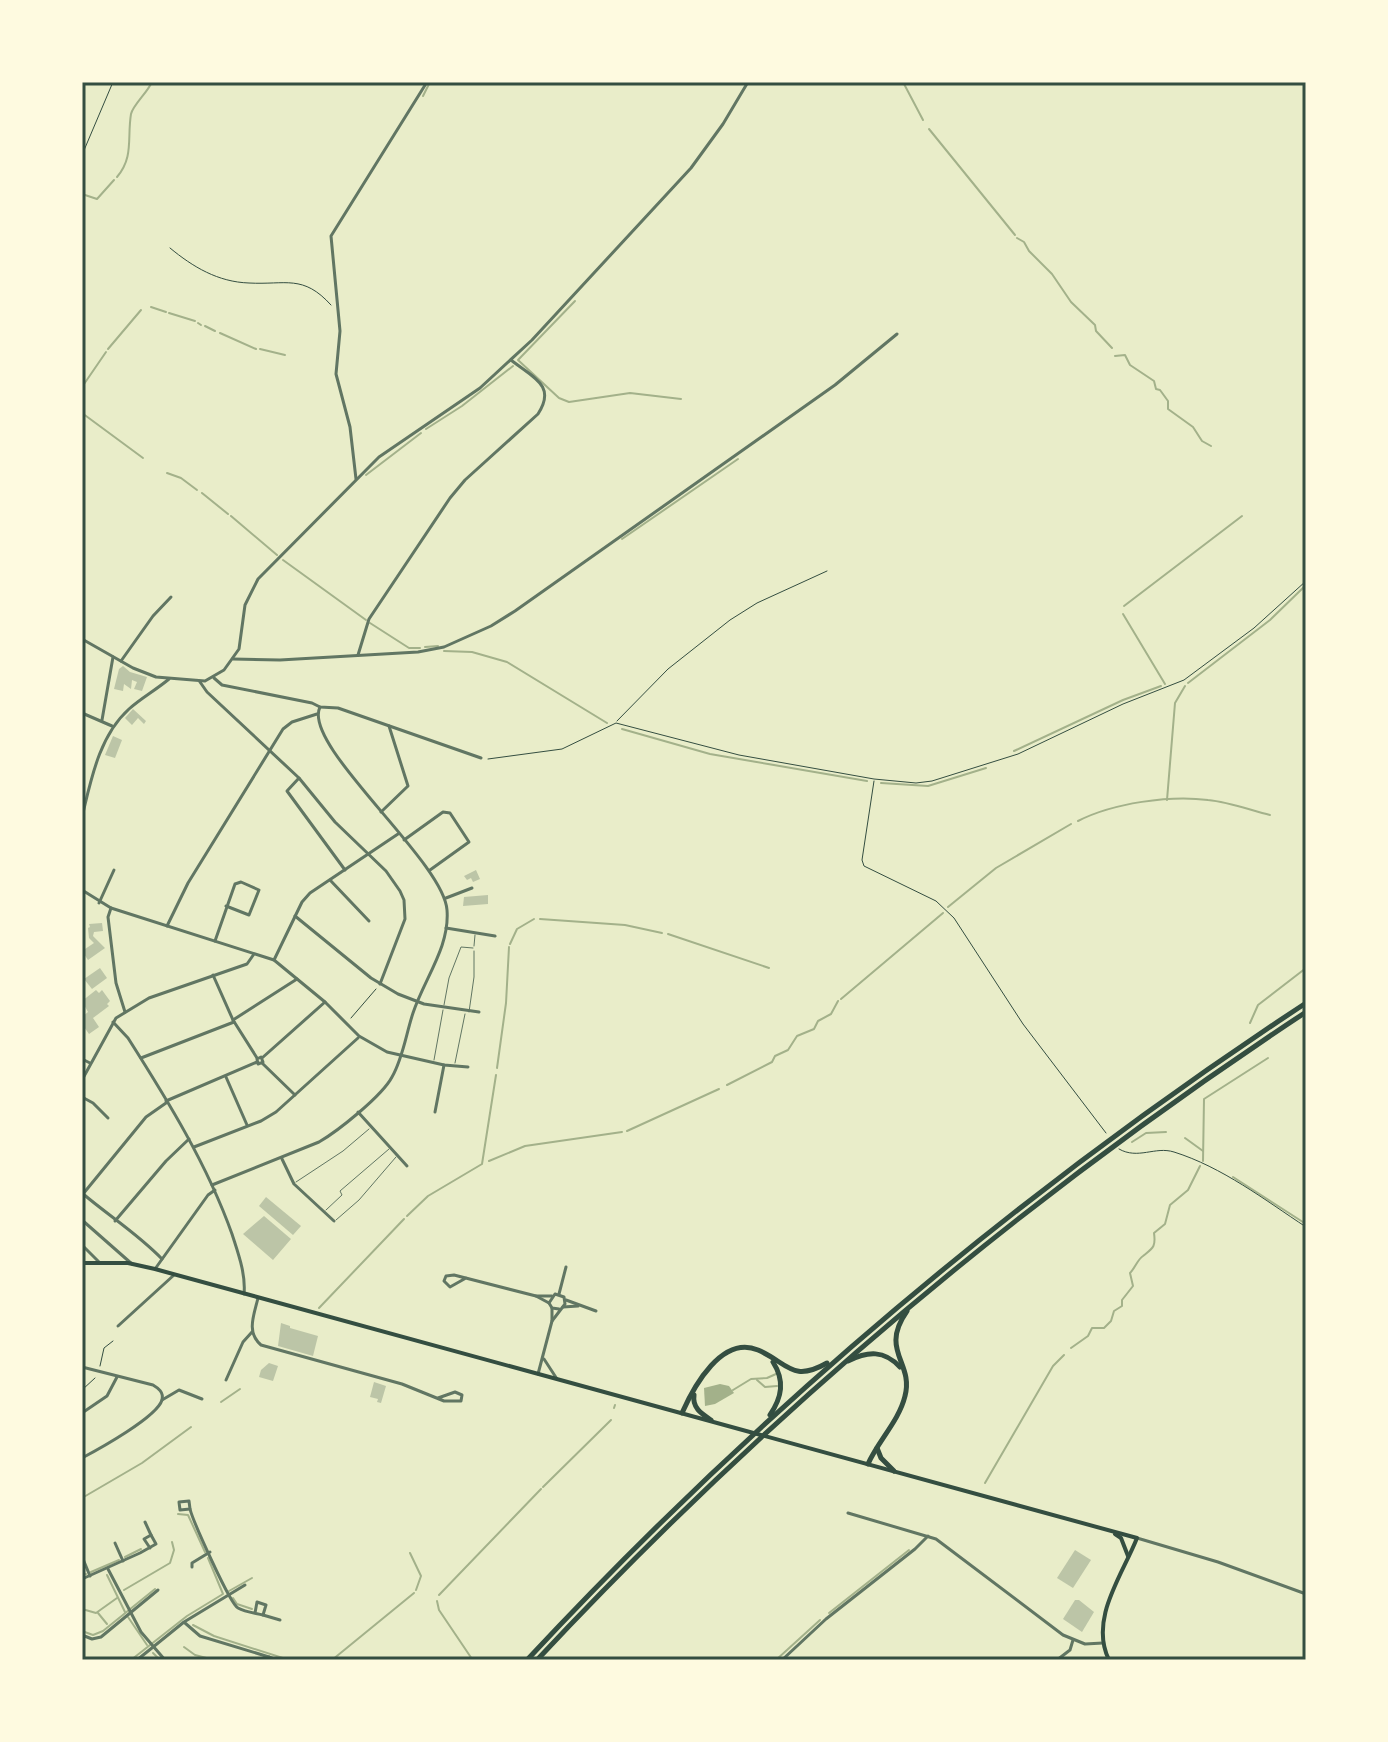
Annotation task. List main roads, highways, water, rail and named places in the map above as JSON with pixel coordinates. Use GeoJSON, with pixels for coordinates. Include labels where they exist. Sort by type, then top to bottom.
{"type":"FeatureCollection","features":[{"type":"Feature","properties":{"kind":"highway"},"geometry":{"type":"LineString","coordinates":[[527,1660],[737,1448],[842,1354],[968,1248],[1102,1144],[1306,1003]]}},
{"type":"Feature","properties":{"kind":"highway"},"geometry":{"type":"LineString","coordinates":[[537,1660],[643,1549],[746,1450],[912,1304],[1123,1138],[1306,1012]]}},
{"type":"Feature","properties":{"kind":"highway"},"geometry":{"type":"LineString","coordinates":[[868,1464],[903,1402],[906,1388],[895,1346],[896,1330],[912,1304]]}},
{"type":"Feature","properties":{"kind":"highway"},"geometry":{"type":"LineString","coordinates":[[682,1413],[718,1359],[731,1350],[754,1349],[791,1370],[805,1372],[842,1354]]}},
{"type":"Feature","properties":{"kind":"highway"},"geometry":{"type":"LineString","coordinates":[[840,1366],[861,1355],[875,1353],[891,1358],[903,1371]]}},
{"type":"Feature","properties":{"kind":"highway"},"geometry":{"type":"LineString","coordinates":[[765,1422],[778,1401],[782,1386],[772,1359]]}},
{"type":"Feature","properties":{"kind":"highway"},"geometry":{"type":"LineString","coordinates":[[695,1390],[694,1403],[700,1413],[711,1420]]}},
{"type":"Feature","properties":{"kind":"highway"},"geometry":{"type":"LineString","coordinates":[[877,1447],[881,1458],[894,1471]]}},
{"type":"Feature","properties":{"kind":"main road"},"geometry":{"type":"LineString","coordinates":[[82,1263],[132,1264],[155,1269],[1137,1538],[1103,1619],[1103,1643],[1109,1660]]}},
{"type":"Feature","properties":{"kind":"main road"},"geometry":{"type":"LineString","coordinates":[[1110,1531],[1121,1538],[1129,1558]]}},
{"type":"Feature","properties":{"kind":"waterway"},"geometry":{"type":"LineString","coordinates":[[117,177],[128,155],[132,110],[152,82]]}},
{"type":"Feature","properties":{"kind":"waterway"},"geometry":{"type":"LineString","coordinates":[[423,96],[430,82]]}},
{"type":"Feature","properties":{"kind":"waterway"},"geometry":{"type":"LineString","coordinates":[[903,82],[923,120]]}},
{"type":"Feature","properties":{"kind":"waterway"},"geometry":{"type":"LineString","coordinates":[[929,129],[1015,235]]}},
{"type":"Feature","properties":{"kind":"waterway"},"geometry":{"type":"LineString","coordinates":[[82,194],[97,199],[114,180]]}},
{"type":"Feature","properties":{"kind":"waterway"},"geometry":{"type":"LineString","coordinates":[[1017,238],[1052,274],[1071,302],[1095,325],[1096,331],[1112,348]]}},
{"type":"Feature","properties":{"kind":"waterway"},"geometry":{"type":"LineString","coordinates":[[575,301],[518,360],[559,398],[569,402],[630,393],[681,399]]}},
{"type":"Feature","properties":{"kind":"waterway"},"geometry":{"type":"LineString","coordinates":[[151,307],[166,312]]}},
{"type":"Feature","properties":{"kind":"waterway"},"geometry":{"type":"LineString","coordinates":[[108,349],[141,310]]}},
{"type":"Feature","properties":{"kind":"waterway"},"geometry":{"type":"LineString","coordinates":[[169,313],[195,321]]}},
{"type":"Feature","properties":{"kind":"waterway"},"geometry":{"type":"LineString","coordinates":[[205,326],[215,331]]}},
{"type":"Feature","properties":{"kind":"waterway"},"geometry":{"type":"LineString","coordinates":[[220,333],[256,349]]}},
{"type":"Feature","properties":{"kind":"waterway"},"geometry":{"type":"LineString","coordinates":[[260,349],[285,355]]}},
{"type":"Feature","properties":{"kind":"waterway"},"geometry":{"type":"LineString","coordinates":[[82,387],[106,352]]}},
{"type":"Feature","properties":{"kind":"waterway"},"geometry":{"type":"LineString","coordinates":[[1115,356],[1125,355],[1130,365],[1154,381],[1156,389],[1168,401],[1168,409],[1193,427],[1202,441],[1211,446]]}},
{"type":"Feature","properties":{"kind":"waterway"},"geometry":{"type":"LineString","coordinates":[[426,429],[462,406],[513,366]]}},
{"type":"Feature","properties":{"kind":"waterway"},"geometry":{"type":"LineString","coordinates":[[82,413],[143,458]]}},
{"type":"Feature","properties":{"kind":"waterway"},"geometry":{"type":"LineString","coordinates":[[366,475],[421,433]]}},
{"type":"Feature","properties":{"kind":"waterway"},"geometry":{"type":"LineString","coordinates":[[622,539],[738,459]]}},
{"type":"Feature","properties":{"kind":"waterway"},"geometry":{"type":"LineString","coordinates":[[167,473],[181,478],[197,490]]}},
{"type":"Feature","properties":{"kind":"waterway"},"geometry":{"type":"LineString","coordinates":[[202,493],[228,514]]}},
{"type":"Feature","properties":{"kind":"waterway"},"geometry":{"type":"LineString","coordinates":[[231,516],[277,555]]}},
{"type":"Feature","properties":{"kind":"waterway"},"geometry":{"type":"LineString","coordinates":[[1124,606],[1242,516]]}},
{"type":"Feature","properties":{"kind":"waterway"},"geometry":{"type":"LineString","coordinates":[[283,560],[366,620]]}},
{"type":"Feature","properties":{"kind":"waterway"},"geometry":{"type":"LineString","coordinates":[[1188,683],[1270,620],[1306,585]]}},
{"type":"Feature","properties":{"kind":"waterway"},"geometry":{"type":"LineString","coordinates":[[1123,614],[1165,684]]}},
{"type":"Feature","properties":{"kind":"waterway"},"geometry":{"type":"LineString","coordinates":[[370,623],[409,648],[420,648]]}},
{"type":"Feature","properties":{"kind":"waterway"},"geometry":{"type":"LineString","coordinates":[[425,647],[438,646]]}},
{"type":"Feature","properties":{"kind":"waterway"},"geometry":{"type":"LineString","coordinates":[[444,651],[472,652],[507,662],[607,723]]}},
{"type":"Feature","properties":{"kind":"waterway"},"geometry":{"type":"LineString","coordinates":[[1014,751],[1123,700],[1161,686]]}},
{"type":"Feature","properties":{"kind":"waterway"},"geometry":{"type":"LineString","coordinates":[[1167,800],[1175,703],[1185,686]]}},
{"type":"Feature","properties":{"kind":"waterway"},"geometry":{"type":"LineString","coordinates":[[622,729],[710,754],[867,781]]}},
{"type":"Feature","properties":{"kind":"waterway"},"geometry":{"type":"LineString","coordinates":[[881,783],[928,786],[986,768]]}},
{"type":"Feature","properties":{"kind":"waterway"},"geometry":{"type":"LineString","coordinates":[[1078,821],[1124,805],[1177,799],[1216,801],[1270,815]]}},
{"type":"Feature","properties":{"kind":"waterway"},"geometry":{"type":"LineString","coordinates":[[948,907],[996,868],[1071,824]]}},
{"type":"Feature","properties":{"kind":"waterway"},"geometry":{"type":"LineString","coordinates":[[841,999],[943,913]]}},
{"type":"Feature","properties":{"kind":"waterway"},"geometry":{"type":"LineString","coordinates":[[510,944],[517,929],[534,919]]}},
{"type":"Feature","properties":{"kind":"waterway"},"geometry":{"type":"LineString","coordinates":[[540,919],[625,925],[662,933]]}},
{"type":"Feature","properties":{"kind":"waterway"},"geometry":{"type":"LineString","coordinates":[[668,934],[769,968]]}},
{"type":"Feature","properties":{"kind":"waterway"},"geometry":{"type":"LineString","coordinates":[[497,1068],[506,1003],[509,947]]}},
{"type":"Feature","properties":{"kind":"waterway"},"geometry":{"type":"LineString","coordinates":[[1250,1023],[1258,1005],[1306,968]]}},
{"type":"Feature","properties":{"kind":"waterway"},"geometry":{"type":"LineString","coordinates":[[727,1085],[772,1062],[775,1056],[788,1050],[797,1036],[814,1029],[818,1021],[831,1014],[838,1001]]}},
{"type":"Feature","properties":{"kind":"waterway"},"geometry":{"type":"LineString","coordinates":[[1203,1161],[1204,1099],[1268,1058]]}},
{"type":"Feature","properties":{"kind":"waterway"},"geometry":{"type":"LineString","coordinates":[[407,1216],[428,1196],[482,1164],[496,1075]]}},
{"type":"Feature","properties":{"kind":"waterway"},"geometry":{"type":"LineString","coordinates":[[627,1131],[719,1089]]}},
{"type":"Feature","properties":{"kind":"waterway"},"geometry":{"type":"LineString","coordinates":[[489,1161],[525,1146],[622,1132]]}},
{"type":"Feature","properties":{"kind":"waterway"},"geometry":{"type":"LineString","coordinates":[[1132,1142],[1146,1133],[1166,1132]]}},
{"type":"Feature","properties":{"kind":"waterway"},"geometry":{"type":"LineString","coordinates":[[1185,1138],[1203,1151]]}},
{"type":"Feature","properties":{"kind":"waterway"},"geometry":{"type":"LineString","coordinates":[[1071,1348],[1088,1336],[1092,1328],[1104,1328],[1111,1321],[1114,1311],[1122,1306],[1122,1300],[1133,1286],[1130,1273],[1153,1247],[1154,1233],[1165,1224],[1170,1205],[1188,1190],[1200,1166]]}},
{"type":"Feature","properties":{"kind":"waterway"},"geometry":{"type":"LineString","coordinates":[[1233,1177],[1306,1224]]}},
{"type":"Feature","properties":{"kind":"waterway"},"geometry":{"type":"LineString","coordinates":[[319,1308],[404,1219]]}},
{"type":"Feature","properties":{"kind":"waterway"},"geometry":{"type":"LineString","coordinates":[[985,1483],[1053,1366],[1064,1355]]}},
{"type":"Feature","properties":{"kind":"waterway"},"geometry":{"type":"LineString","coordinates":[[733,1390],[751,1379],[776,1374]]}},
{"type":"Feature","properties":{"kind":"waterway"},"geometry":{"type":"LineString","coordinates":[[757,1380],[765,1387],[777,1386]]}},
{"type":"Feature","properties":{"kind":"waterway"},"geometry":{"type":"LineString","coordinates":[[221,1402],[240,1389]]}},
{"type":"Feature","properties":{"kind":"waterway"},"geometry":{"type":"LineString","coordinates":[[543,1487],[611,1420]]}},
{"type":"Feature","properties":{"kind":"waterway"},"geometry":{"type":"LineString","coordinates":[[82,1498],[142,1463],[191,1427]]}},
{"type":"Feature","properties":{"kind":"waterway"},"geometry":{"type":"LineString","coordinates":[[439,1595],[541,1489]]}},
{"type":"Feature","properties":{"kind":"waterway"},"geometry":{"type":"LineString","coordinates":[[178,1514],[188,1515],[205,1552]]}},
{"type":"Feature","properties":{"kind":"waterway"},"geometry":{"type":"LineString","coordinates":[[124,1590],[170,1563],[174,1550],[172,1542]]}},
{"type":"Feature","properties":{"kind":"waterway"},"geometry":{"type":"LineString","coordinates":[[125,1557],[141,1549]]}},
{"type":"Feature","properties":{"kind":"waterway"},"geometry":{"type":"LineString","coordinates":[[829,1613],[909,1550]]}},
{"type":"Feature","properties":{"kind":"waterway"},"geometry":{"type":"LineString","coordinates":[[410,1553],[421,1576],[416,1590]]}},
{"type":"Feature","properties":{"kind":"waterway"},"geometry":{"type":"LineString","coordinates":[[131,1660],[187,1616],[223,1594],[208,1558]]}},
{"type":"Feature","properties":{"kind":"waterway"},"geometry":{"type":"LineString","coordinates":[[91,1572],[119,1560]]}},
{"type":"Feature","properties":{"kind":"waterway"},"geometry":{"type":"LineString","coordinates":[[82,1576],[86,1574]]}},
{"type":"Feature","properties":{"kind":"waterway"},"geometry":{"type":"LineString","coordinates":[[107,1575],[125,1612]]}},
{"type":"Feature","properties":{"kind":"waterway"},"geometry":{"type":"LineString","coordinates":[[229,1591],[252,1578]]}},
{"type":"Feature","properties":{"kind":"waterway"},"geometry":{"type":"LineString","coordinates":[[82,1631],[93,1635],[103,1631],[155,1589]]}},
{"type":"Feature","properties":{"kind":"waterway"},"geometry":{"type":"LineString","coordinates":[[332,1660],[414,1593]]}},
{"type":"Feature","properties":{"kind":"waterway"},"geometry":{"type":"LineString","coordinates":[[82,1609],[96,1613],[117,1598]]}},
{"type":"Feature","properties":{"kind":"waterway"},"geometry":{"type":"LineString","coordinates":[[233,1598],[237,1604],[252,1609]]}},
{"type":"Feature","properties":{"kind":"waterway"},"geometry":{"type":"LineString","coordinates":[[437,1601],[439,1610],[472,1659]]}},
{"type":"Feature","properties":{"kind":"waterway"},"geometry":{"type":"LineString","coordinates":[[98,1613],[107,1624]]}},
{"type":"Feature","properties":{"kind":"waterway"},"geometry":{"type":"LineString","coordinates":[[128,1617],[147,1645]]}},
{"type":"Feature","properties":{"kind":"waterway"},"geometry":{"type":"LineString","coordinates":[[776,1660],[820,1620]]}},
{"type":"Feature","properties":{"kind":"waterway"},"geometry":{"type":"LineString","coordinates":[[193,1625],[214,1636],[289,1660]]}},
{"type":"Feature","properties":{"kind":"waterway"},"geometry":{"type":"LineString","coordinates":[[184,1647],[195,1655],[214,1660]]}},
{"type":"Feature","properties":{"kind":"waterway"},"geometry":{"type":"LineString","coordinates":[[153,1653],[160,1660]]}}]}
